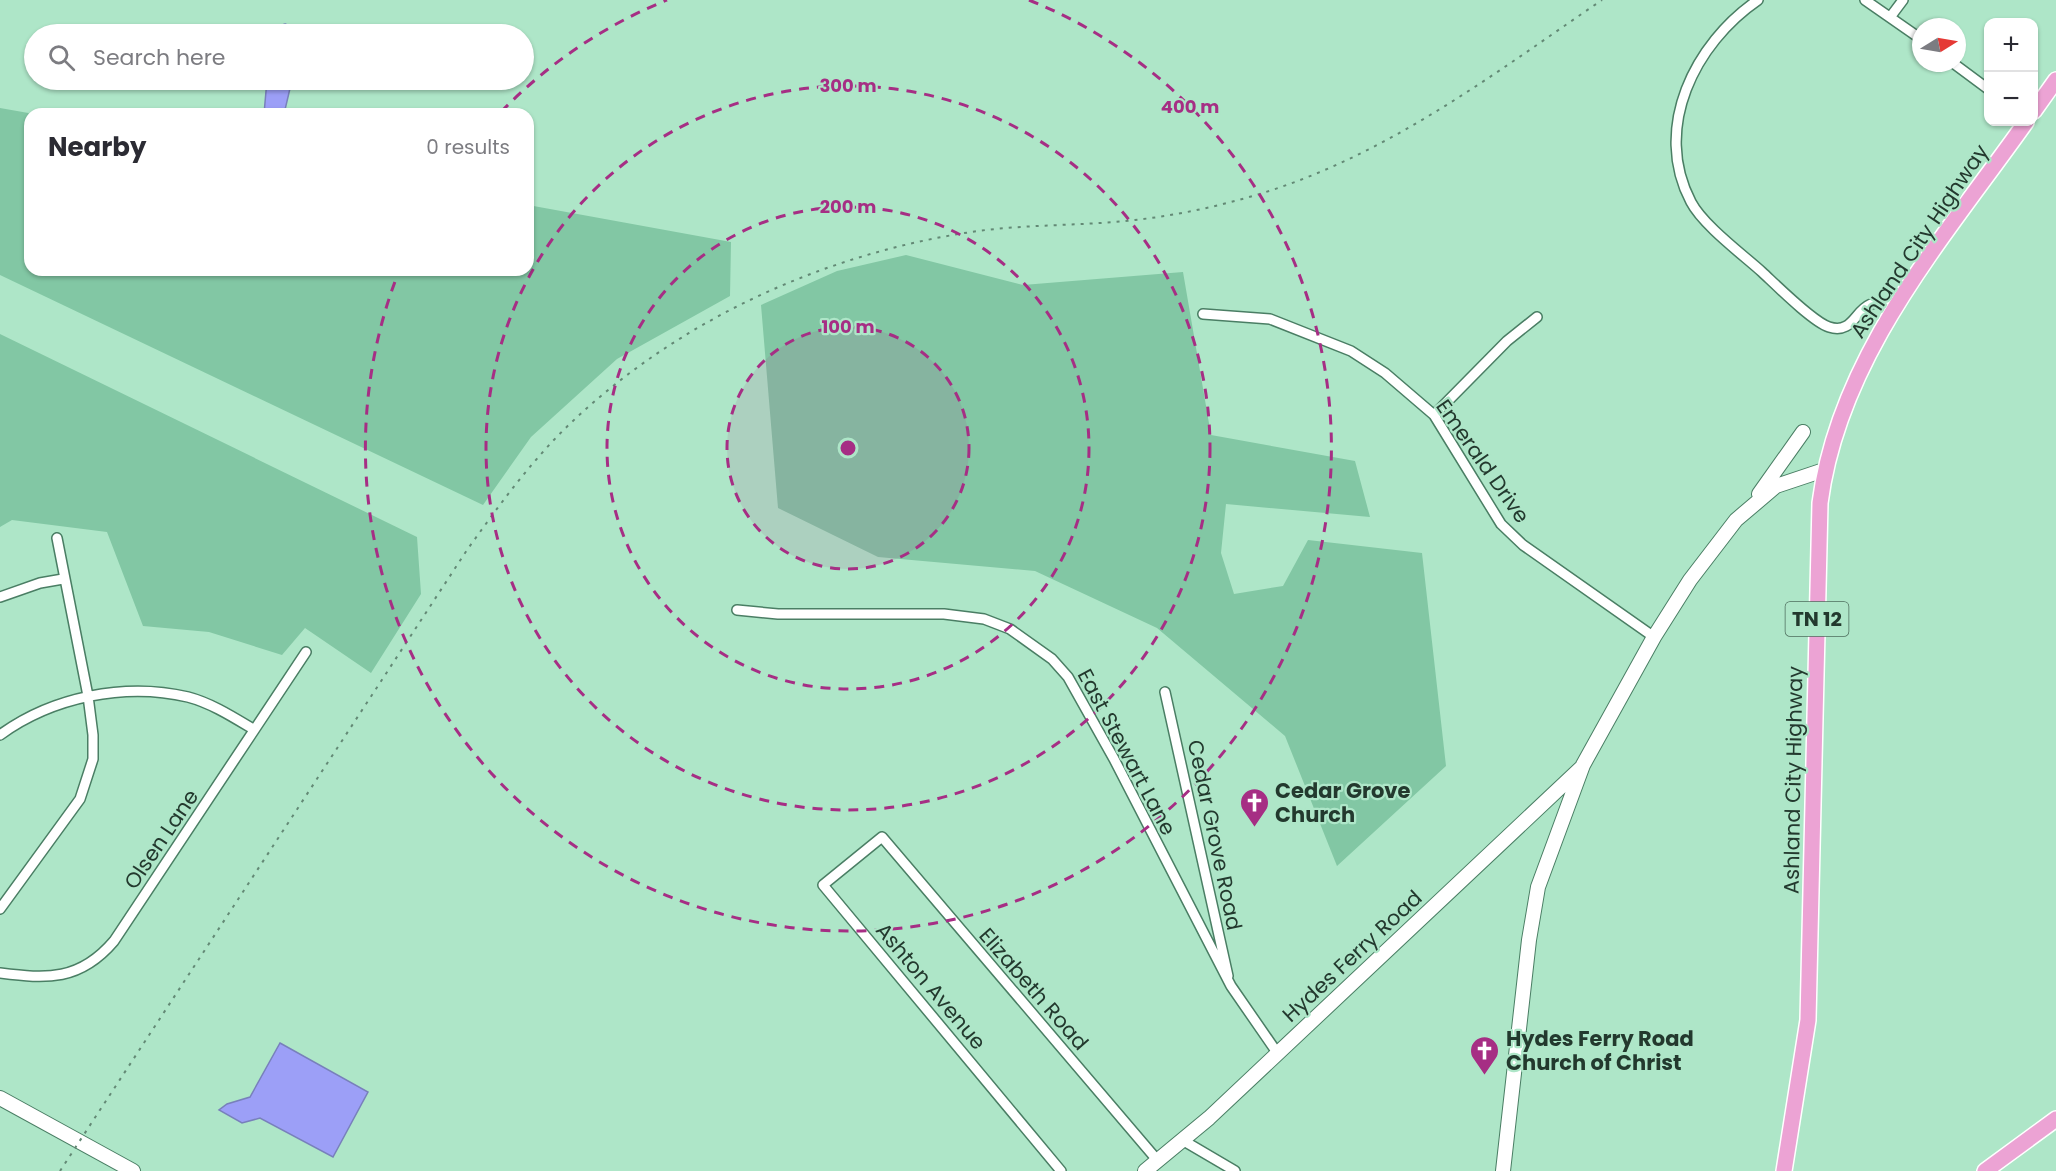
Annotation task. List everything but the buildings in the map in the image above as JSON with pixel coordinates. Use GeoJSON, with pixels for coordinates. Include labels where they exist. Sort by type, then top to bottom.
{"type":"FeatureCollection","features":[{"type":"Feature","properties":{"kind":"main road"},"geometry":{"type":"LineString","coordinates":[[2038,105],[2056,80]]}},
{"type":"Feature","properties":{"kind":"main road","name":"Ashland City Highway"},"geometry":{"type":"LineString","coordinates":[[1784,1171],[1808,1020],[1820,503],[1824,470],[1845,404],[1864,362],[1895,306],[2023,126]]}},
{"type":"Feature","properties":{"kind":"main road"},"geometry":{"type":"LineString","coordinates":[[1985,1171],[2056,1119]]}},
{"type":"Feature","properties":{"kind":"street"},"geometry":{"type":"LineString","coordinates":[[1758,0],[1725,29],[1703,55],[1686,88],[1676,138],[1680,168],[1691,202],[1717,232],[1789,297],[1827,327],[1839,328],[1850,324],[1870,302],[1880,301],[1895,306]]}},
{"type":"Feature","properties":{"kind":"street"},"geometry":{"type":"LineString","coordinates":[[1865,0],[1912,32]]}},
{"type":"Feature","properties":{"kind":"street"},"geometry":{"type":"LineString","coordinates":[[1891,16],[1903,0]]}},
{"type":"Feature","properties":{"kind":"street"},"geometry":{"type":"LineString","coordinates":[[1965,72],[1984,85]]}},
{"type":"Feature","properties":{"kind":"street","name":"Emerald Drive"},"geometry":{"type":"LineString","coordinates":[[1203,314],[1270,319],[1351,351],[1385,373],[1434,415],[1501,524],[1523,544],[1654,637]]}},
{"type":"Feature","properties":{"kind":"street"},"geometry":{"type":"LineString","coordinates":[[1434,415],[1507,341],[1537,317]]}},
{"type":"Feature","properties":{"kind":"street"},"geometry":{"type":"LineString","coordinates":[[1752,507],[1803,432]]}},
{"type":"Feature","properties":{"kind":"street"},"geometry":{"type":"LineString","coordinates":[[1503,1171],[1529,940],[1538,887],[1582,772],[1654,637],[1690,580],[1736,520],[1776,486],[1824,470]]}},
{"type":"Feature","properties":{"kind":"street"},"geometry":{"type":"LineString","coordinates":[[0,909],[80,800],[93,759],[93,735],[88,696],[63,579],[57,538]]}},
{"type":"Feature","properties":{"kind":"street"},"geometry":{"type":"LineString","coordinates":[[0,597],[40,583],[63,579]]}},
{"type":"Feature","properties":{"kind":"street","name":"East Stewart Lane"},"geometry":{"type":"LineString","coordinates":[[737,610],[778,614],[944,614],[984,619],[1010,629],[1052,659],[1068,677],[1090,715],[1231,986],[1252,1021],[1278,1054]]}},
{"type":"Feature","properties":{"kind":"street","name":"Olsen Lane"},"geometry":{"type":"LineString","coordinates":[[0,973],[47,978],[69,973],[102,955],[214,792],[253,729],[306,652]]}},
{"type":"Feature","properties":{"kind":"street","name":"Cedar Grove Road"},"geometry":{"type":"LineString","coordinates":[[1165,692],[1231,986]]}},
{"type":"Feature","properties":{"kind":"street"},"geometry":{"type":"LineString","coordinates":[[0,735],[37,713],[88,696],[133,693],[188,697],[208,704],[253,729]]}},
{"type":"Feature","properties":{"kind":"street","name":"Hydes Ferry Road"},"geometry":{"type":"LineString","coordinates":[[1145,1171],[1184,1141],[1582,772]]}},
{"type":"Feature","properties":{"kind":"street","name":"Ashton Avenue"},"geometry":{"type":"LineString","coordinates":[[884,839],[882,837],[823,885],[1061,1171]]}},
{"type":"Feature","properties":{"kind":"street","name":"Elizabeth Road"},"geometry":{"type":"LineString","coordinates":[[884,839],[1158,1161]]}},
{"type":"Feature","properties":{"kind":"street"},"geometry":{"type":"LineString","coordinates":[[0,1098],[133,1171]]}},
{"type":"Feature","properties":{"kind":"street"},"geometry":{"type":"LineString","coordinates":[[1184,1141],[1235,1171]]}},
{"type":"Feature","properties":{"kind":"green space"},"geometry":{"type":"Polygon","coordinates":[[[0,108],[24,112],[24,276],[534,276],[534,206],[731,242],[730,296],[617,359],[531,437],[483,505],[0,275],[0,108]]]}},
{"type":"Feature","properties":{"kind":"green space"},"geometry":{"type":"Polygon","coordinates":[[[906,255],[1023,285],[1183,272],[1211,435],[1355,461],[1370,517],[1226,504],[1221,553],[1234,594],[1283,586],[1308,540],[1422,553],[1446,766],[1337,866],[1285,736],[1157,628],[1035,571],[878,557],[778,508],[761,305],[837,271],[906,255]]]}},
{"type":"Feature","properties":{"kind":"green space"},"geometry":{"type":"Polygon","coordinates":[[[0,334],[417,537],[421,594],[371,673],[305,628],[282,655],[209,632],[143,626],[107,532],[12,520],[0,527],[0,334]]]}},
{"type":"Feature","properties":{"kind":"water"},"geometry":{"type":"Polygon","coordinates":[[[266,90],[290,90],[285,108],[265,108],[266,90]]]}},
{"type":"Feature","properties":{"kind":"water"},"geometry":{"type":"Polygon","coordinates":[[[280,1043],[368,1092],[333,1157],[260,1118],[242,1123],[219,1110],[227,1104],[250,1097],[280,1043]]]}},
{"type":"Feature","properties":{"kind":"railway"},"geometry":{"type":"LineString","coordinates":[[60,1171],[467,550],[545,449],[575,419],[618,382],[664,349],[762,294],[868,255],[923,241],[978,231],[1115,222],[1186,212],[1269,191],[1315,174],[1358,155],[1442,108],[1602,0]]}},
{"type":"Feature","properties":{"kind":"place","name":"Cedar Grove Church"},"geometry":{"type":"Point","coordinates":[1254,828]}},
{"type":"Feature","properties":{"kind":"place","name":"Hydes Ferry Road Church of Christ"},"geometry":{"type":"Point","coordinates":[1485,1076]}}]}
